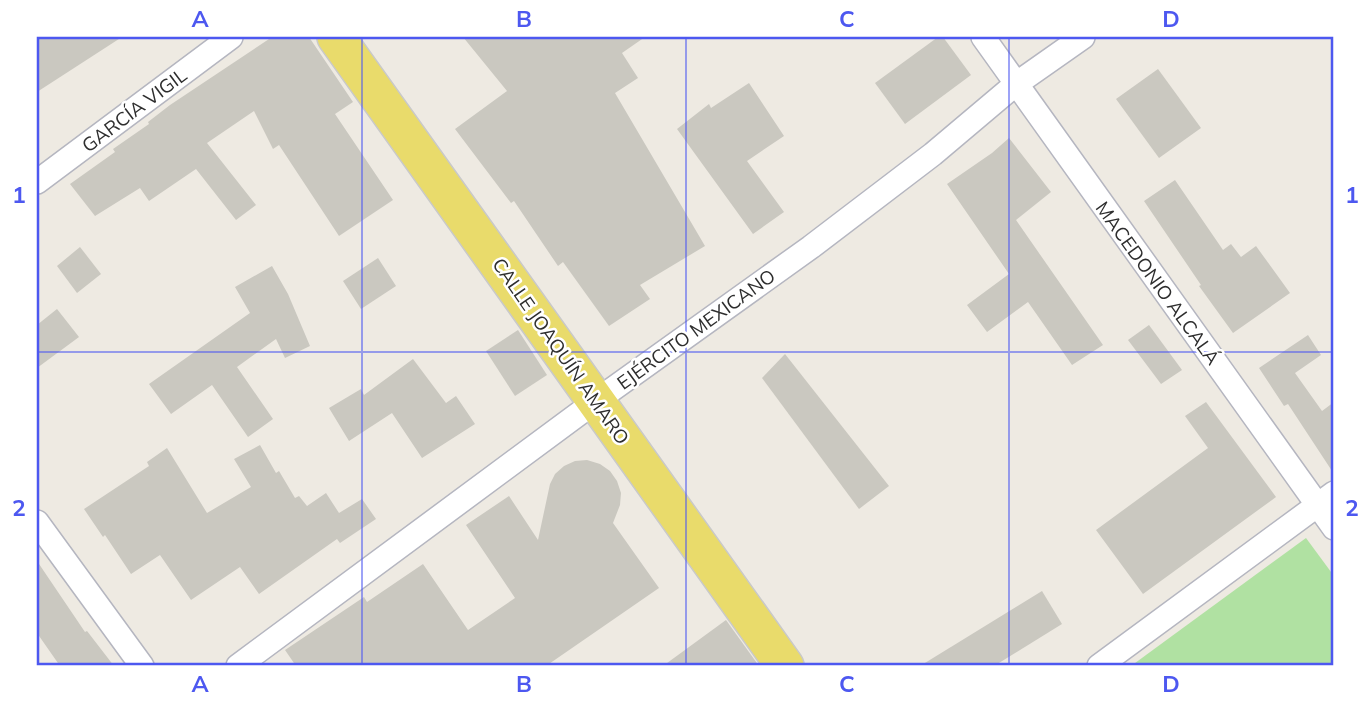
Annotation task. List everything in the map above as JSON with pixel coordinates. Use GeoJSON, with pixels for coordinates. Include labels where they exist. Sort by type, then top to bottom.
{"type":"FeatureCollection","features":[{"type":"Feature","properties":{"kind":"main road","name":"CALLE JOAQUÍN AMARO"},"geometry":{"type":"LineString","coordinates":[[336,37],[785,666]]}},
{"type":"Feature","properties":{"kind":"street","name":"GARCÍA VIGIL"},"geometry":{"type":"LineString","coordinates":[[37,182],[231,37]]}},
{"type":"Feature","properties":{"kind":"street","name":"MACEDONIO ALCALÁ"},"geometry":{"type":"LineString","coordinates":[[983,37],[1326,498],[1334,528]]}},
{"type":"Feature","properties":{"kind":"street","name":"EJÉRCITO MEXICANO"},"geometry":{"type":"LineString","coordinates":[[238,666],[596,401],[811,247],[933,153],[1016,84],[1083,37]]}},
{"type":"Feature","properties":{"kind":"street"},"geometry":{"type":"LineString","coordinates":[[1098,666],[1326,498]]}},
{"type":"Feature","properties":{"kind":"street"},"geometry":{"type":"LineString","coordinates":[[37,522],[142,666]]}},
{"type":"Feature","properties":{"kind":"green space"},"geometry":{"type":"Polygon","coordinates":[[[1306,538],[1334,576],[1334,666],[1131,666],[1306,538]]]}},
{"type":"Feature","properties":{"kind":"building"},"geometry":{"type":"Polygon","coordinates":[[[37,37],[122,37],[37,92],[37,37]]]}},
{"type":"Feature","properties":{"kind":"building"},"geometry":{"type":"Polygon","coordinates":[[[272,37],[309,37],[353,102],[335,114],[393,200],[339,236],[279,145],[273,149],[254,111],[207,143],[256,205],[236,220],[196,169],[149,201],[140,188],[95,216],[70,184],[115,152],[113,149],[149,124],[148,122],[170,105],[272,37]]]}},
{"type":"Feature","properties":{"kind":"building"},"geometry":{"type":"Polygon","coordinates":[[[463,37],[645,37],[622,53],[638,78],[615,93],[705,246],[640,285],[650,299],[609,326],[563,262],[558,266],[514,201],[511,203],[455,129],[507,91],[463,37]]]}},
{"type":"Feature","properties":{"kind":"building"},"geometry":{"type":"Polygon","coordinates":[[[938,37],[943,37],[971,75],[905,124],[875,83],[938,37]]]}},
{"type":"Feature","properties":{"kind":"building"},"geometry":{"type":"Polygon","coordinates":[[[1158,69],[1201,128],[1159,158],[1116,99],[1158,69]]]}},
{"type":"Feature","properties":{"kind":"building"},"geometry":{"type":"Polygon","coordinates":[[[749,83],[784,136],[747,161],[784,212],[753,234],[677,129],[709,104],[711,108],[749,83]]]}},
{"type":"Feature","properties":{"kind":"building"},"geometry":{"type":"Polygon","coordinates":[[[1009,138],[1051,192],[1016,220],[1103,345],[1072,365],[1028,302],[987,332],[967,305],[1009,274],[947,184],[1009,138]]]}},
{"type":"Feature","properties":{"kind":"building"},"geometry":{"type":"Polygon","coordinates":[[[1175,180],[1223,250],[1231,244],[1241,257],[1256,246],[1290,293],[1233,333],[1144,201],[1175,180]]]}},
{"type":"Feature","properties":{"kind":"building"},"geometry":{"type":"Polygon","coordinates":[[[80,247],[101,274],[77,293],[57,266],[80,247]]]}},
{"type":"Feature","properties":{"kind":"building"},"geometry":{"type":"Polygon","coordinates":[[[378,258],[396,286],[361,309],[343,281],[378,258]]]}},
{"type":"Feature","properties":{"kind":"building"},"geometry":{"type":"Polygon","coordinates":[[[272,266],[288,294],[310,346],[285,358],[276,339],[237,367],[273,419],[248,437],[212,385],[171,414],[149,384],[250,313],[235,287],[272,266]]]}},
{"type":"Feature","properties":{"kind":"building"},"geometry":{"type":"Polygon","coordinates":[[[57,309],[79,337],[37,368],[37,325],[57,309]]]}},
{"type":"Feature","properties":{"kind":"building"},"geometry":{"type":"Polygon","coordinates":[[[1149,325],[1182,370],[1161,384],[1128,340],[1149,325]]]}},
{"type":"Feature","properties":{"kind":"building"},"geometry":{"type":"Polygon","coordinates":[[[518,330],[547,375],[515,396],[486,351],[518,330]]]}},
{"type":"Feature","properties":{"kind":"building"},"geometry":{"type":"Polygon","coordinates":[[[1308,335],[1321,355],[1295,373],[1322,411],[1334,402],[1334,474],[1288,404],[1284,406],[1259,368],[1308,335]]]}},
{"type":"Feature","properties":{"kind":"building"},"geometry":{"type":"Polygon","coordinates":[[[785,354],[889,486],[859,509],[762,378],[785,354]]]}},
{"type":"Feature","properties":{"kind":"building"},"geometry":{"type":"Polygon","coordinates":[[[413,359],[446,403],[456,396],[475,424],[422,458],[392,413],[349,441],[329,408],[361,389],[364,395],[413,359]]]}},
{"type":"Feature","properties":{"kind":"building"},"geometry":{"type":"Polygon","coordinates":[[[1206,402],[1276,497],[1143,594],[1096,530],[1208,448],[1185,416],[1206,402]]]}},
{"type":"Feature","properties":{"kind":"building"},"geometry":{"type":"Polygon","coordinates":[[[260,445],[295,498],[299,496],[307,506],[326,493],[339,513],[362,499],[376,519],[340,543],[337,539],[259,594],[240,567],[191,600],[160,555],[131,574],[84,509],[149,466],[147,462],[167,448],[207,513],[251,487],[234,459],[260,445]]]}},
{"type":"Feature","properties":{"kind":"building"},"geometry":{"type":"Polygon","coordinates":[[[587,460],[610,471],[617,481],[621,493],[620,505],[613,523],[659,588],[546,666],[296,666],[285,650],[364,597],[367,602],[423,564],[468,630],[515,598],[466,525],[509,496],[538,540],[550,484],[555,474],[575,461],[587,460]]]}},
{"type":"Feature","properties":{"kind":"building"},"geometry":{"type":"Polygon","coordinates":[[[37,561],[85,632],[87,631],[114,666],[60,666],[37,633],[37,561]]]}},
{"type":"Feature","properties":{"kind":"building"},"geometry":{"type":"Polygon","coordinates":[[[1042,591],[1062,624],[994,666],[920,666],[1042,591]]]}},
{"type":"Feature","properties":{"kind":"building"},"geometry":{"type":"Polygon","coordinates":[[[726,620],[759,666],[663,666],[726,620]]]}}]}
